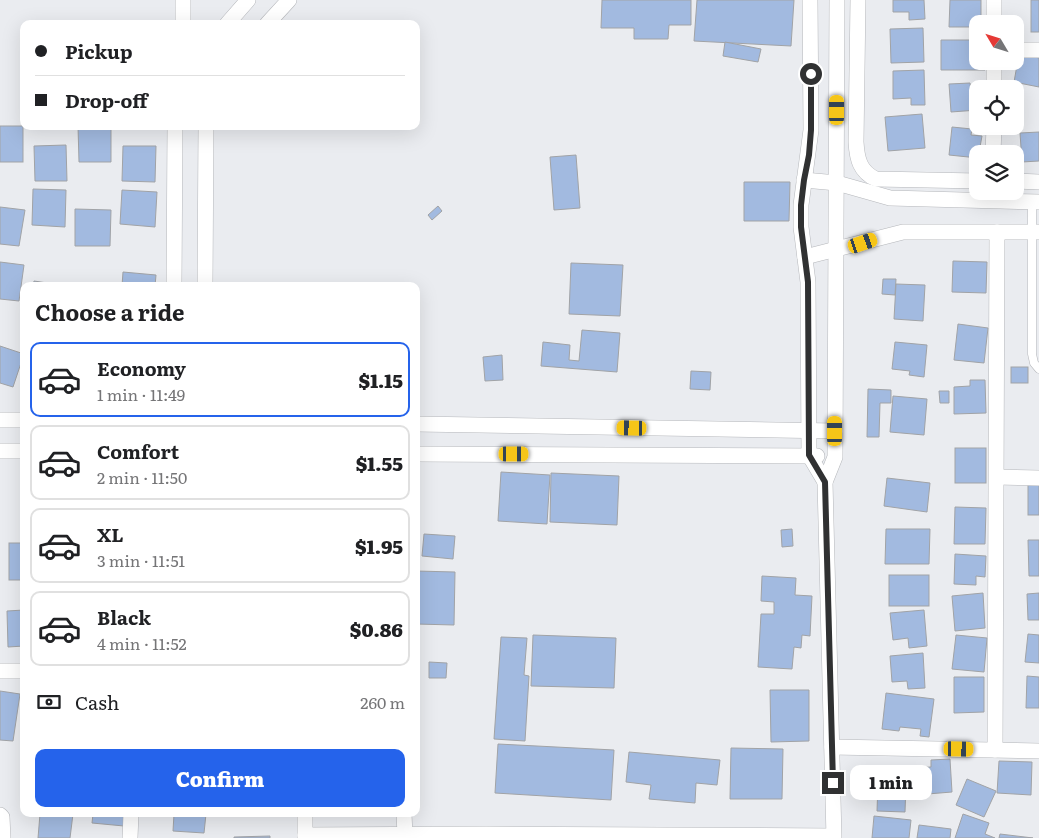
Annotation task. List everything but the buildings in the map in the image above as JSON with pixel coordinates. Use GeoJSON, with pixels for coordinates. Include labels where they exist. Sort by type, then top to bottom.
{"type":"FeatureCollection","features":[{"type":"Feature","properties":{"kind":"street"},"geometry":{"type":"LineString","coordinates":[[183,0],[183,20]]}},
{"type":"Feature","properties":{"kind":"street"},"geometry":{"type":"LineString","coordinates":[[230,20],[248,0]]}},
{"type":"Feature","properties":{"kind":"street"},"geometry":{"type":"LineString","coordinates":[[272,20],[289,0]]}},
{"type":"Feature","properties":{"kind":"street"},"geometry":{"type":"LineString","coordinates":[[810,0],[811,130],[801,205],[801,227],[808,282],[809,455],[825,482]]}},
{"type":"Feature","properties":{"kind":"street"},"geometry":{"type":"LineString","coordinates":[[305,817],[305,837],[405,835],[833,837],[825,482],[835,457],[837,0]]}},
{"type":"Feature","properties":{"kind":"street"},"geometry":{"type":"LineString","coordinates":[[858,0],[856,155],[859,164],[864,171],[876,179],[969,181]]}},
{"type":"Feature","properties":{"kind":"street"},"geometry":{"type":"LineString","coordinates":[[994,0],[994,15]]}},
{"type":"Feature","properties":{"kind":"street"},"geometry":{"type":"LineString","coordinates":[[837,18],[857,19]]}},
{"type":"Feature","properties":{"kind":"street"},"geometry":{"type":"LineString","coordinates":[[1024,50],[1039,50]]}},
{"type":"Feature","properties":{"kind":"street"},"geometry":{"type":"LineString","coordinates":[[174,282],[175,130]]}},
{"type":"Feature","properties":{"kind":"street"},"geometry":{"type":"LineString","coordinates":[[206,130],[206,282]]}},
{"type":"Feature","properties":{"kind":"street"},"geometry":{"type":"LineString","coordinates":[[804,180],[837,183],[890,198],[1036,202]]}},
{"type":"Feature","properties":{"kind":"street"},"geometry":{"type":"LineString","coordinates":[[1024,181],[1039,182]]}},
{"type":"Feature","properties":{"kind":"street"},"geometry":{"type":"LineString","coordinates":[[805,257],[903,232],[1036,232]]}},
{"type":"Feature","properties":{"kind":"street"},"geometry":{"type":"LineString","coordinates":[[995,750],[997,232]]}},
{"type":"Feature","properties":{"kind":"street"},"geometry":{"type":"LineString","coordinates":[[0,420],[20,420]]}},
{"type":"Feature","properties":{"kind":"street"},"geometry":{"type":"LineString","coordinates":[[420,424],[835,431]]}},
{"type":"Feature","properties":{"kind":"street"},"geometry":{"type":"LineString","coordinates":[[0,451],[20,451]]}},
{"type":"Feature","properties":{"kind":"street"},"geometry":{"type":"LineString","coordinates":[[420,454],[809,455],[835,457]]}},
{"type":"Feature","properties":{"kind":"street"},"geometry":{"type":"LineString","coordinates":[[997,477],[1039,478]]}},
{"type":"Feature","properties":{"kind":"street"},"geometry":{"type":"LineString","coordinates":[[0,671],[20,671]]}},
{"type":"Feature","properties":{"kind":"street"},"geometry":{"type":"LineString","coordinates":[[832,747],[1039,751]]}},
{"type":"Feature","properties":{"kind":"street"},"geometry":{"type":"LineString","coordinates":[[0,815],[2,817],[3,838]]}},
{"type":"Feature","properties":{"kind":"street"},"geometry":{"type":"LineString","coordinates":[[130,838],[131,817]]}},
{"type":"Feature","properties":{"kind":"street"},"geometry":{"type":"LineString","coordinates":[[404,817],[405,835]]}},
{"type":"Feature","properties":{"kind":"lane"},"geometry":{"type":"LineString","coordinates":[[1036,202],[1032,354],[1034,363],[1039,369]]}},
{"type":"Feature","properties":{"kind":"route"},"geometry":{"type":"LineString","coordinates":[[811,74],[811,130],[801,205],[801,227],[808,282],[809,455],[825,482],[833,783]]}}]}
